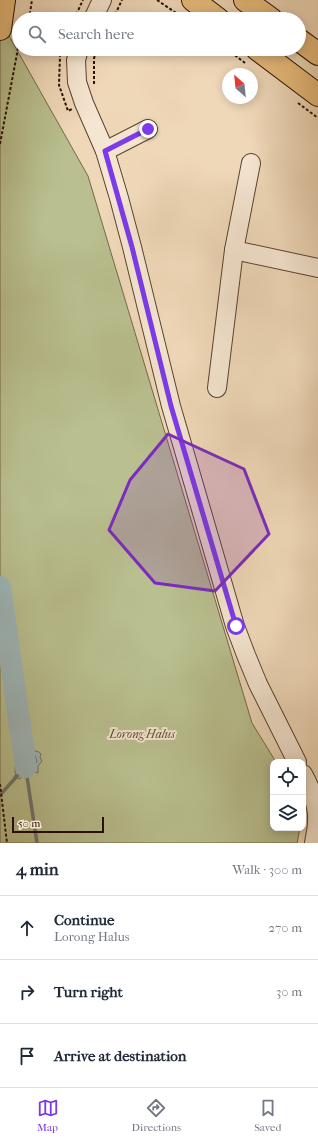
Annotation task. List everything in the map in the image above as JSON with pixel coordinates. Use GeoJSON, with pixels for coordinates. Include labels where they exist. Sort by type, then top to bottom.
{"type":"FeatureCollection","features":[{"type":"Feature","properties":{"kind":"main road"},"geometry":{"type":"LineString","coordinates":[[0,29],[4,0]]}},
{"type":"Feature","properties":{"kind":"main road"},"geometry":{"type":"LineString","coordinates":[[193,0],[209,12]]}},
{"type":"Feature","properties":{"kind":"main road"},"geometry":{"type":"LineString","coordinates":[[245,0],[260,12]]}},
{"type":"Feature","properties":{"kind":"main road"},"geometry":{"type":"LineString","coordinates":[[306,45],[318,54]]}},
{"type":"Feature","properties":{"kind":"main road"},"geometry":{"type":"LineString","coordinates":[[266,56],[318,95]]}},
{"type":"Feature","properties":{"kind":"street"},"geometry":{"type":"LineString","coordinates":[[96,12],[102,0]]}},
{"type":"Feature","properties":{"kind":"street"},"geometry":{"type":"LineString","coordinates":[[77,56],[77,82],[84,103],[105,151],[132,247],[171,406],[236,626],[258,684],[296,759]]}},
{"type":"Feature","properties":{"kind":"street"},"geometry":{"type":"LineString","coordinates":[[105,151],[148,129]]}},
{"type":"Feature","properties":{"kind":"street"},"geometry":{"type":"LineString","coordinates":[[217,388],[234,250],[251,163]]}},
{"type":"Feature","properties":{"kind":"street"},"geometry":{"type":"LineString","coordinates":[[234,250],[318,268]]}},
{"type":"Feature","properties":{"kind":"street"},"geometry":{"type":"LineString","coordinates":[[306,780],[317,799],[317,820],[314,843]]}},
{"type":"Feature","properties":{"kind":"path"},"geometry":{"type":"LineString","coordinates":[[30,12],[32,0]]}},
{"type":"Feature","properties":{"kind":"path"},"geometry":{"type":"LineString","coordinates":[[78,12],[84,0]]}},
{"type":"Feature","properties":{"kind":"path"},"geometry":{"type":"LineString","coordinates":[[116,12],[122,0]]}},
{"type":"Feature","properties":{"kind":"path"},"geometry":{"type":"LineString","coordinates":[[157,0],[175,12]]}},
{"type":"Feature","properties":{"kind":"path"},"geometry":{"type":"LineString","coordinates":[[0,144],[16,56]]}},
{"type":"Feature","properties":{"kind":"path"},"geometry":{"type":"LineString","coordinates":[[94,85],[95,56]]}},
{"type":"Feature","properties":{"kind":"path"},"geometry":{"type":"LineString","coordinates":[[0,784],[7,843]]}},
{"type":"Feature","properties":{"kind":"highlighted area"},"geometry":{"type":"Polygon","coordinates":[[[168,434],[244,469],[269,534],[215,591],[155,583],[109,530],[130,480],[168,434]]]}},
{"type":"Feature","properties":{"kind":"green space","name":"Lorong Halus"},"geometry":{"type":"Polygon","coordinates":[[[0,20],[12,41],[12,56],[20,56],[88,176],[252,723],[274,759],[270,759],[270,831],[299,831],[297,843],[0,843],[0,20]]]}},
{"type":"Feature","properties":{"kind":"water"},"geometry":{"type":"Polygon","coordinates":[[[32,748],[41,754],[40,757],[42,761],[38,766],[38,773],[33,772],[24,774],[20,779],[14,778],[16,775],[15,766],[18,758],[28,749],[32,748]]]}},
{"type":"Feature","properties":{"kind":"waterway"},"geometry":{"type":"LineString","coordinates":[[0,587],[26,767]]}},
{"type":"Feature","properties":{"kind":"waterway"},"geometry":{"type":"LineString","coordinates":[[26,770],[37,843]]}},
{"type":"Feature","properties":{"kind":"waterway"},"geometry":{"type":"LineString","coordinates":[[0,795],[18,775]]}},
{"type":"Feature","properties":{"kind":"route"},"geometry":{"type":"LineString","coordinates":[[148,129],[105,151],[132,247],[171,406],[236,626]]}}]}
